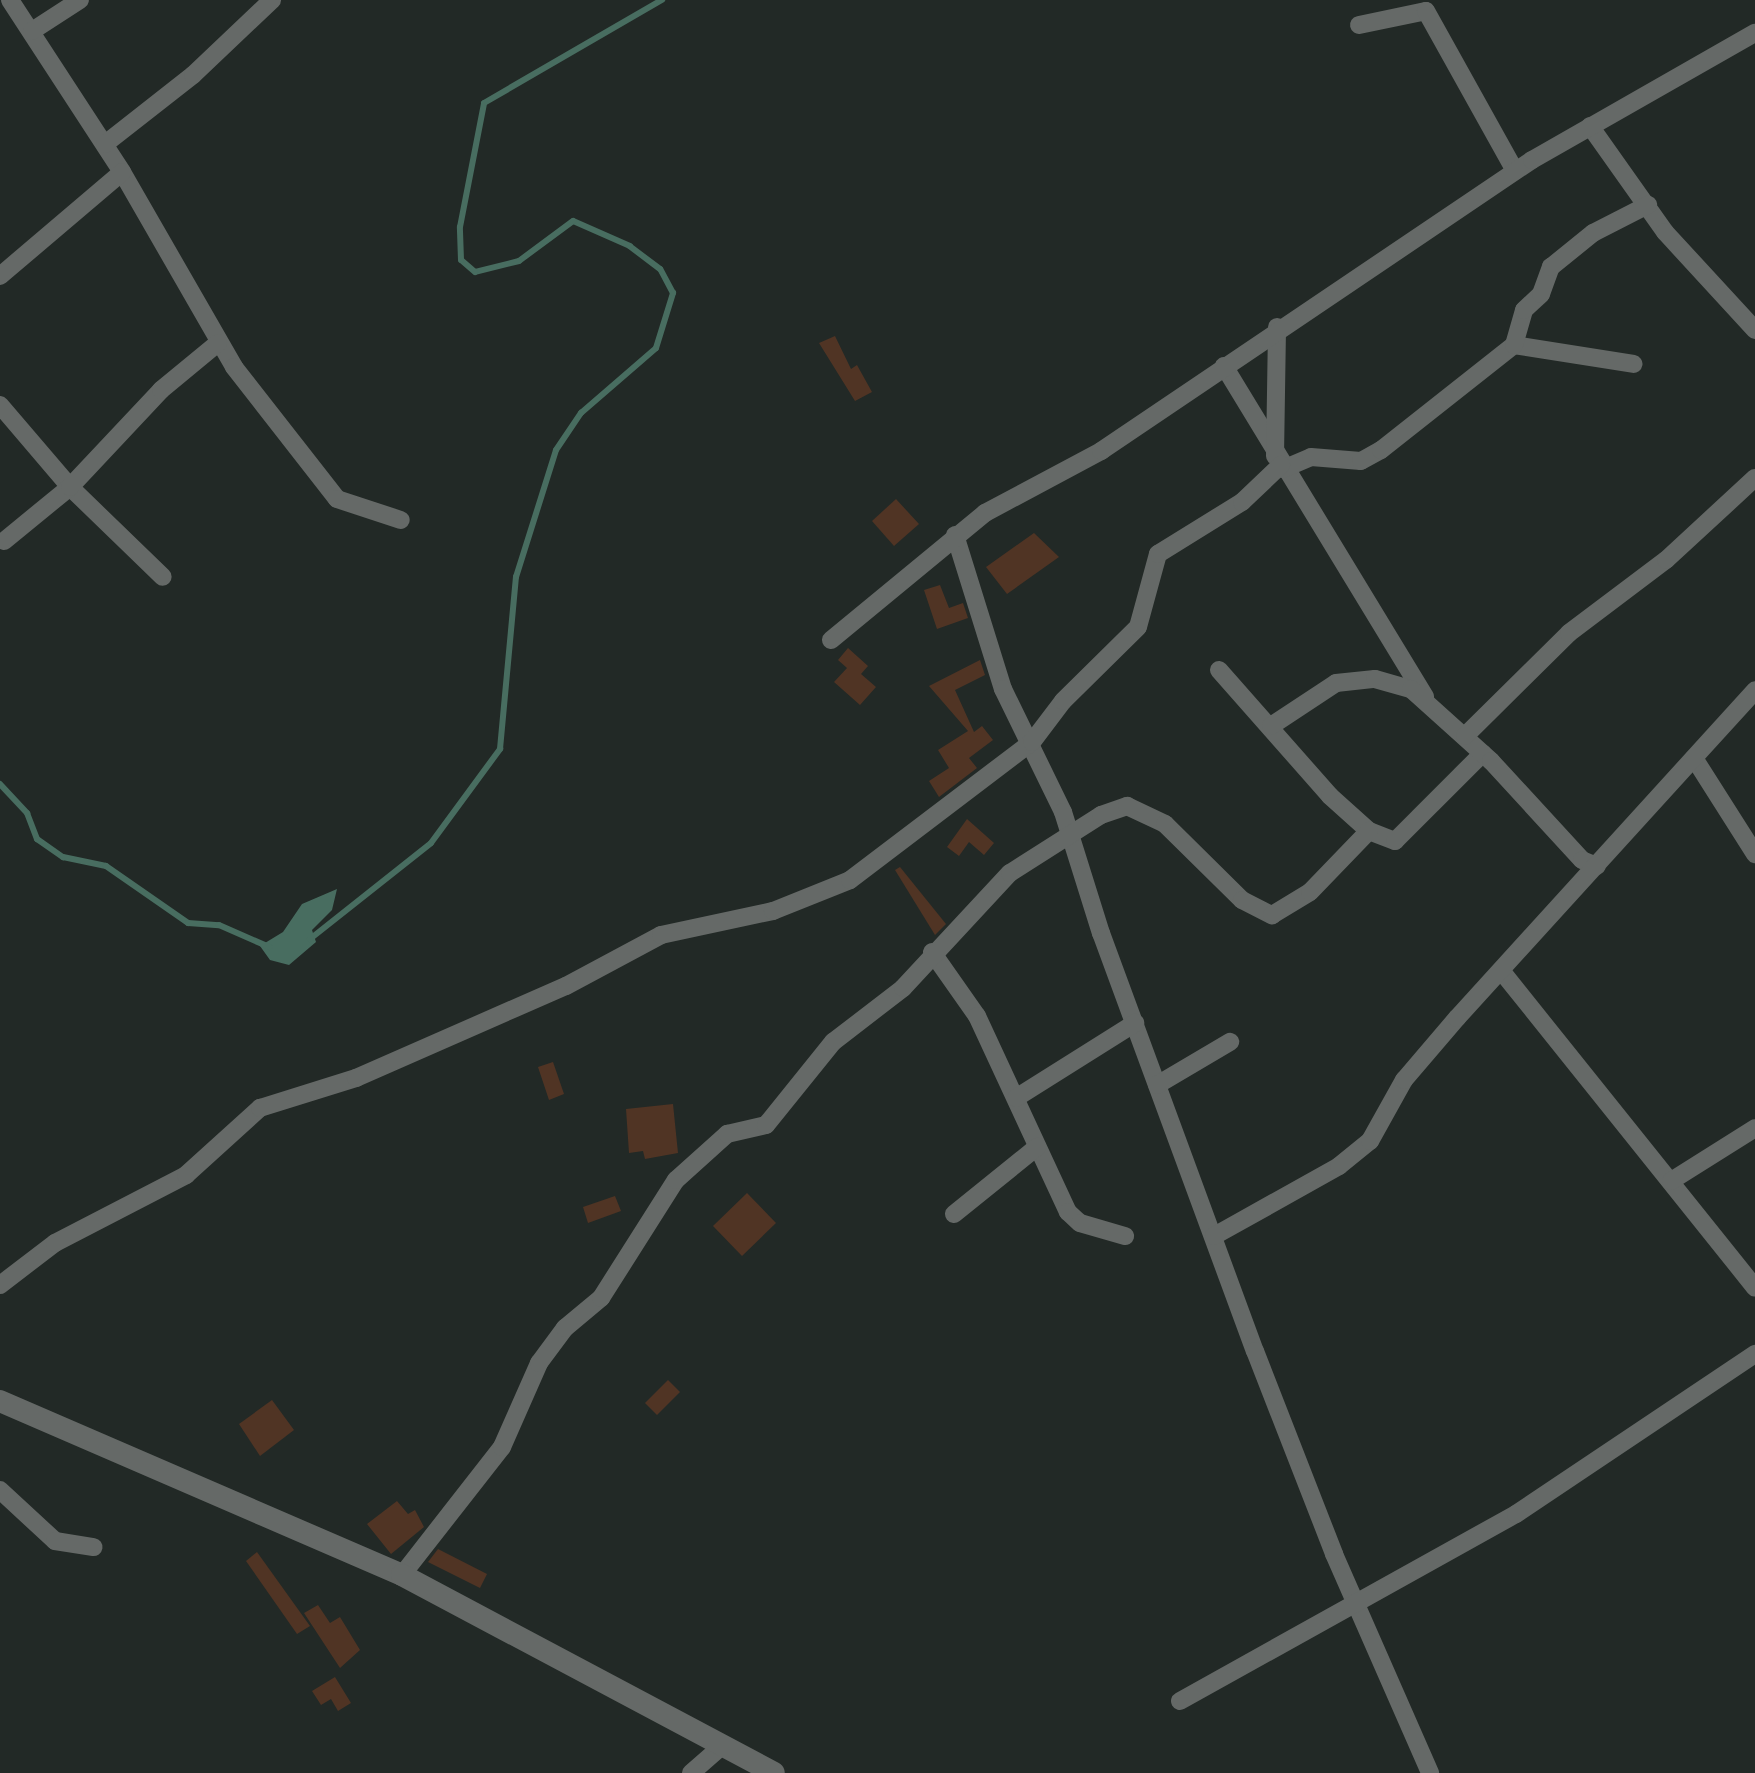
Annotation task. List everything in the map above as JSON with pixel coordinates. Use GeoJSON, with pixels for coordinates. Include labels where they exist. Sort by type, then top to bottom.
{"type":"FeatureCollection","features":[{"type":"Feature","properties":{"kind":"street"},"geometry":{"type":"LineString","coordinates":[[10,0],[122,172],[218,343],[331,494],[401,520]]}},
{"type":"Feature","properties":{"kind":"street"},"geometry":{"type":"LineString","coordinates":[[32,31],[80,0]]}},
{"type":"Feature","properties":{"kind":"street"},"geometry":{"type":"LineString","coordinates":[[105,144],[272,0]]}},
{"type":"Feature","properties":{"kind":"street"},"geometry":{"type":"LineString","coordinates":[[1360,25],[1426,11],[1515,172]]}},
{"type":"Feature","properties":{"kind":"street"},"geometry":{"type":"LineString","coordinates":[[831,640],[956,534],[1101,452],[1277,328],[1515,172],[1755,32]]}},
{"type":"Feature","properties":{"kind":"street"},"geometry":{"type":"LineString","coordinates":[[1590,126],[1648,205],[1755,330]]}},
{"type":"Feature","properties":{"kind":"street"},"geometry":{"type":"LineString","coordinates":[[0,276],[122,172]]}},
{"type":"Feature","properties":{"kind":"street"},"geometry":{"type":"LineString","coordinates":[[0,1285],[55,1242],[200,1165],[260,1108],[356,1078],[566,986],[661,935],[774,911],[835,888],[1032,742],[1064,701],[1138,627],[1158,554],[1242,502],[1280,464],[1311,457],[1361,461],[1514,345],[1524,310],[1541,294],[1551,266],[1594,233],[1648,205]]}},
{"type":"Feature","properties":{"kind":"street"},"geometry":{"type":"LineString","coordinates":[[1277,328],[1280,464]]}},
{"type":"Feature","properties":{"kind":"street"},"geometry":{"type":"LineString","coordinates":[[4,541],[70,487],[161,390],[218,343]]}},
{"type":"Feature","properties":{"kind":"street"},"geometry":{"type":"LineString","coordinates":[[1514,345],[1634,364]]}},
{"type":"Feature","properties":{"kind":"street"},"geometry":{"type":"LineString","coordinates":[[1224,366],[1280,464],[1325,523],[1425,698],[1582,860],[1597,866]]}},
{"type":"Feature","properties":{"kind":"street"},"geometry":{"type":"LineString","coordinates":[[0,405],[70,487],[163,577]]}},
{"type":"Feature","properties":{"kind":"street"},"geometry":{"type":"LineString","coordinates":[[1465,736],[1569,634],[1666,560],[1755,478]]}},
{"type":"Feature","properties":{"kind":"street"},"geometry":{"type":"LineString","coordinates":[[956,534],[1008,700],[1032,742],[1071,840],[1156,1085],[1214,1236],[1357,1601],[1430,1773]]}},
{"type":"Feature","properties":{"kind":"street"},"geometry":{"type":"LineString","coordinates":[[1219,670],[1369,831],[1402,838],[1483,754]]}},
{"type":"Feature","properties":{"kind":"street"},"geometry":{"type":"LineString","coordinates":[[1272,726],[1310,696],[1356,678],[1425,698]]}},
{"type":"Feature","properties":{"kind":"street"},"geometry":{"type":"LineString","coordinates":[[1214,1236],[1359,1152],[1404,1080],[1755,690]]}},
{"type":"Feature","properties":{"kind":"street"},"geometry":{"type":"LineString","coordinates":[[1694,758],[1755,854]]}},
{"type":"Feature","properties":{"kind":"street"},"geometry":{"type":"LineString","coordinates":[[402,1575],[502,1447],[539,1363],[565,1328],[600,1298],[676,1180],[727,1134],[766,1124],[815,1060],[903,988],[932,952],[1010,873],[1071,840],[1100,815],[1127,806],[1165,824],[1242,900],[1272,915],[1310,892],[1369,831]]}},
{"type":"Feature","properties":{"kind":"street"},"geometry":{"type":"LineString","coordinates":[[932,952],[977,1016],[1072,1218],[1125,1236]]}},
{"type":"Feature","properties":{"kind":"street"},"geometry":{"type":"LineString","coordinates":[[1502,972],[1755,1288]]}},
{"type":"Feature","properties":{"kind":"street"},"geometry":{"type":"LineString","coordinates":[[1016,1098],[1136,1023]]}},
{"type":"Feature","properties":{"kind":"street"},"geometry":{"type":"LineString","coordinates":[[1156,1085],[1230,1042]]}},
{"type":"Feature","properties":{"kind":"street"},"geometry":{"type":"LineString","coordinates":[[1672,1181],[1755,1128]]}},
{"type":"Feature","properties":{"kind":"street"},"geometry":{"type":"LineString","coordinates":[[954,1214],[1037,1147]]}},
{"type":"Feature","properties":{"kind":"street"},"geometry":{"type":"LineString","coordinates":[[1180,1701],[1603,1460],[1755,1354]]}},
{"type":"Feature","properties":{"kind":"street"},"geometry":{"type":"LineString","coordinates":[[0,1401],[402,1575],[774,1773]]}},
{"type":"Feature","properties":{"kind":"street"},"geometry":{"type":"LineString","coordinates":[[0,1490],[55,1541],[94,1547]]}},
{"type":"Feature","properties":{"kind":"street"},"geometry":{"type":"LineString","coordinates":[[691,1773],[722,1746]]}},
{"type":"Feature","properties":{"kind":"shaded area"},"geometry":{"type":"Polygon","coordinates":[[[337,889],[332,910],[312,930],[316,942],[289,965],[270,960],[260,946],[283,932],[302,904],[337,889]]]}},
{"type":"Feature","properties":{"kind":"building"},"geometry":{"type":"Polygon","coordinates":[[[835,336],[851,369],[857,365],[872,392],[855,401],[819,343],[835,336]]]}},
{"type":"Feature","properties":{"kind":"building"},"geometry":{"type":"Polygon","coordinates":[[[896,499],[919,524],[894,546],[872,521],[896,499]]]}},
{"type":"Feature","properties":{"kind":"building"},"geometry":{"type":"Polygon","coordinates":[[[1034,533],[1059,557],[1007,594],[986,567],[1034,533]]]}},
{"type":"Feature","properties":{"kind":"building"},"geometry":{"type":"Polygon","coordinates":[[[940,585],[949,608],[963,603],[968,618],[937,629],[924,590],[940,585]]]}},
{"type":"Feature","properties":{"kind":"building"},"geometry":{"type":"Polygon","coordinates":[[[848,648],[868,666],[861,674],[876,687],[860,705],[834,682],[847,668],[838,660],[848,648]]]}},
{"type":"Feature","properties":{"kind":"building"},"geometry":{"type":"Polygon","coordinates":[[[980,660],[985,675],[955,690],[974,732],[982,726],[993,740],[969,758],[977,768],[939,797],[929,781],[949,768],[938,750],[968,731],[929,686],[980,660]]]}},
{"type":"Feature","properties":{"kind":"building"},"geometry":{"type":"Polygon","coordinates":[[[967,819],[994,843],[984,855],[969,842],[959,856],[947,847],[967,819]]]}},
{"type":"Feature","properties":{"kind":"building"},"geometry":{"type":"Polygon","coordinates":[[[900,867],[946,924],[935,935],[895,870],[900,867]]]}},
{"type":"Feature","properties":{"kind":"building"},"geometry":{"type":"Polygon","coordinates":[[[553,1062],[564,1094],[549,1100],[538,1067],[553,1062]]]}},
{"type":"Feature","properties":{"kind":"building"},"geometry":{"type":"Polygon","coordinates":[[[673,1104],[678,1153],[645,1159],[643,1151],[629,1153],[626,1109],[673,1104]]]}},
{"type":"Feature","properties":{"kind":"building"},"geometry":{"type":"Polygon","coordinates":[[[747,1193],[776,1223],[742,1256],[713,1226],[747,1193]]]}},
{"type":"Feature","properties":{"kind":"building"},"geometry":{"type":"Polygon","coordinates":[[[615,1196],[621,1211],[588,1223],[583,1207],[615,1196]]]}},
{"type":"Feature","properties":{"kind":"building"},"geometry":{"type":"Polygon","coordinates":[[[668,1380],[680,1392],[657,1415],[645,1403],[668,1380]]]}},
{"type":"Feature","properties":{"kind":"building"},"geometry":{"type":"Polygon","coordinates":[[[272,1400],[294,1430],[260,1456],[239,1424],[272,1400]]]}},
{"type":"Feature","properties":{"kind":"building"},"geometry":{"type":"Polygon","coordinates":[[[397,1501],[408,1514],[415,1510],[424,1527],[391,1554],[367,1524],[397,1501]]]}},
{"type":"Feature","properties":{"kind":"building"},"geometry":{"type":"Polygon","coordinates":[[[438,1549],[487,1574],[480,1588],[428,1562],[438,1549]]]}},
{"type":"Feature","properties":{"kind":"building"},"geometry":{"type":"Polygon","coordinates":[[[257,1552],[310,1626],[297,1634],[246,1561],[257,1552]]]}},
{"type":"Feature","properties":{"kind":"building"},"geometry":{"type":"Polygon","coordinates":[[[318,1605],[330,1623],[340,1617],[360,1650],[340,1668],[304,1613],[318,1605]]]}},
{"type":"Feature","properties":{"kind":"building"},"geometry":{"type":"Polygon","coordinates":[[[335,1677],[351,1703],[338,1711],[331,1699],[321,1705],[312,1691],[335,1677]]]}},
{"type":"Feature","properties":{"kind":"waterway"},"geometry":{"type":"LineString","coordinates":[[310,939],[431,843],[500,749],[516,577],[556,450],[581,413],[656,348],[673,293],[660,269],[630,246],[573,221],[519,261],[475,272],[461,260],[460,227],[484,103],[662,0]]}},
{"type":"Feature","properties":{"kind":"waterway"},"geometry":{"type":"LineString","coordinates":[[0,784],[27,813],[37,839],[63,857],[106,866],[188,923],[219,925],[269,947]]}}]}
